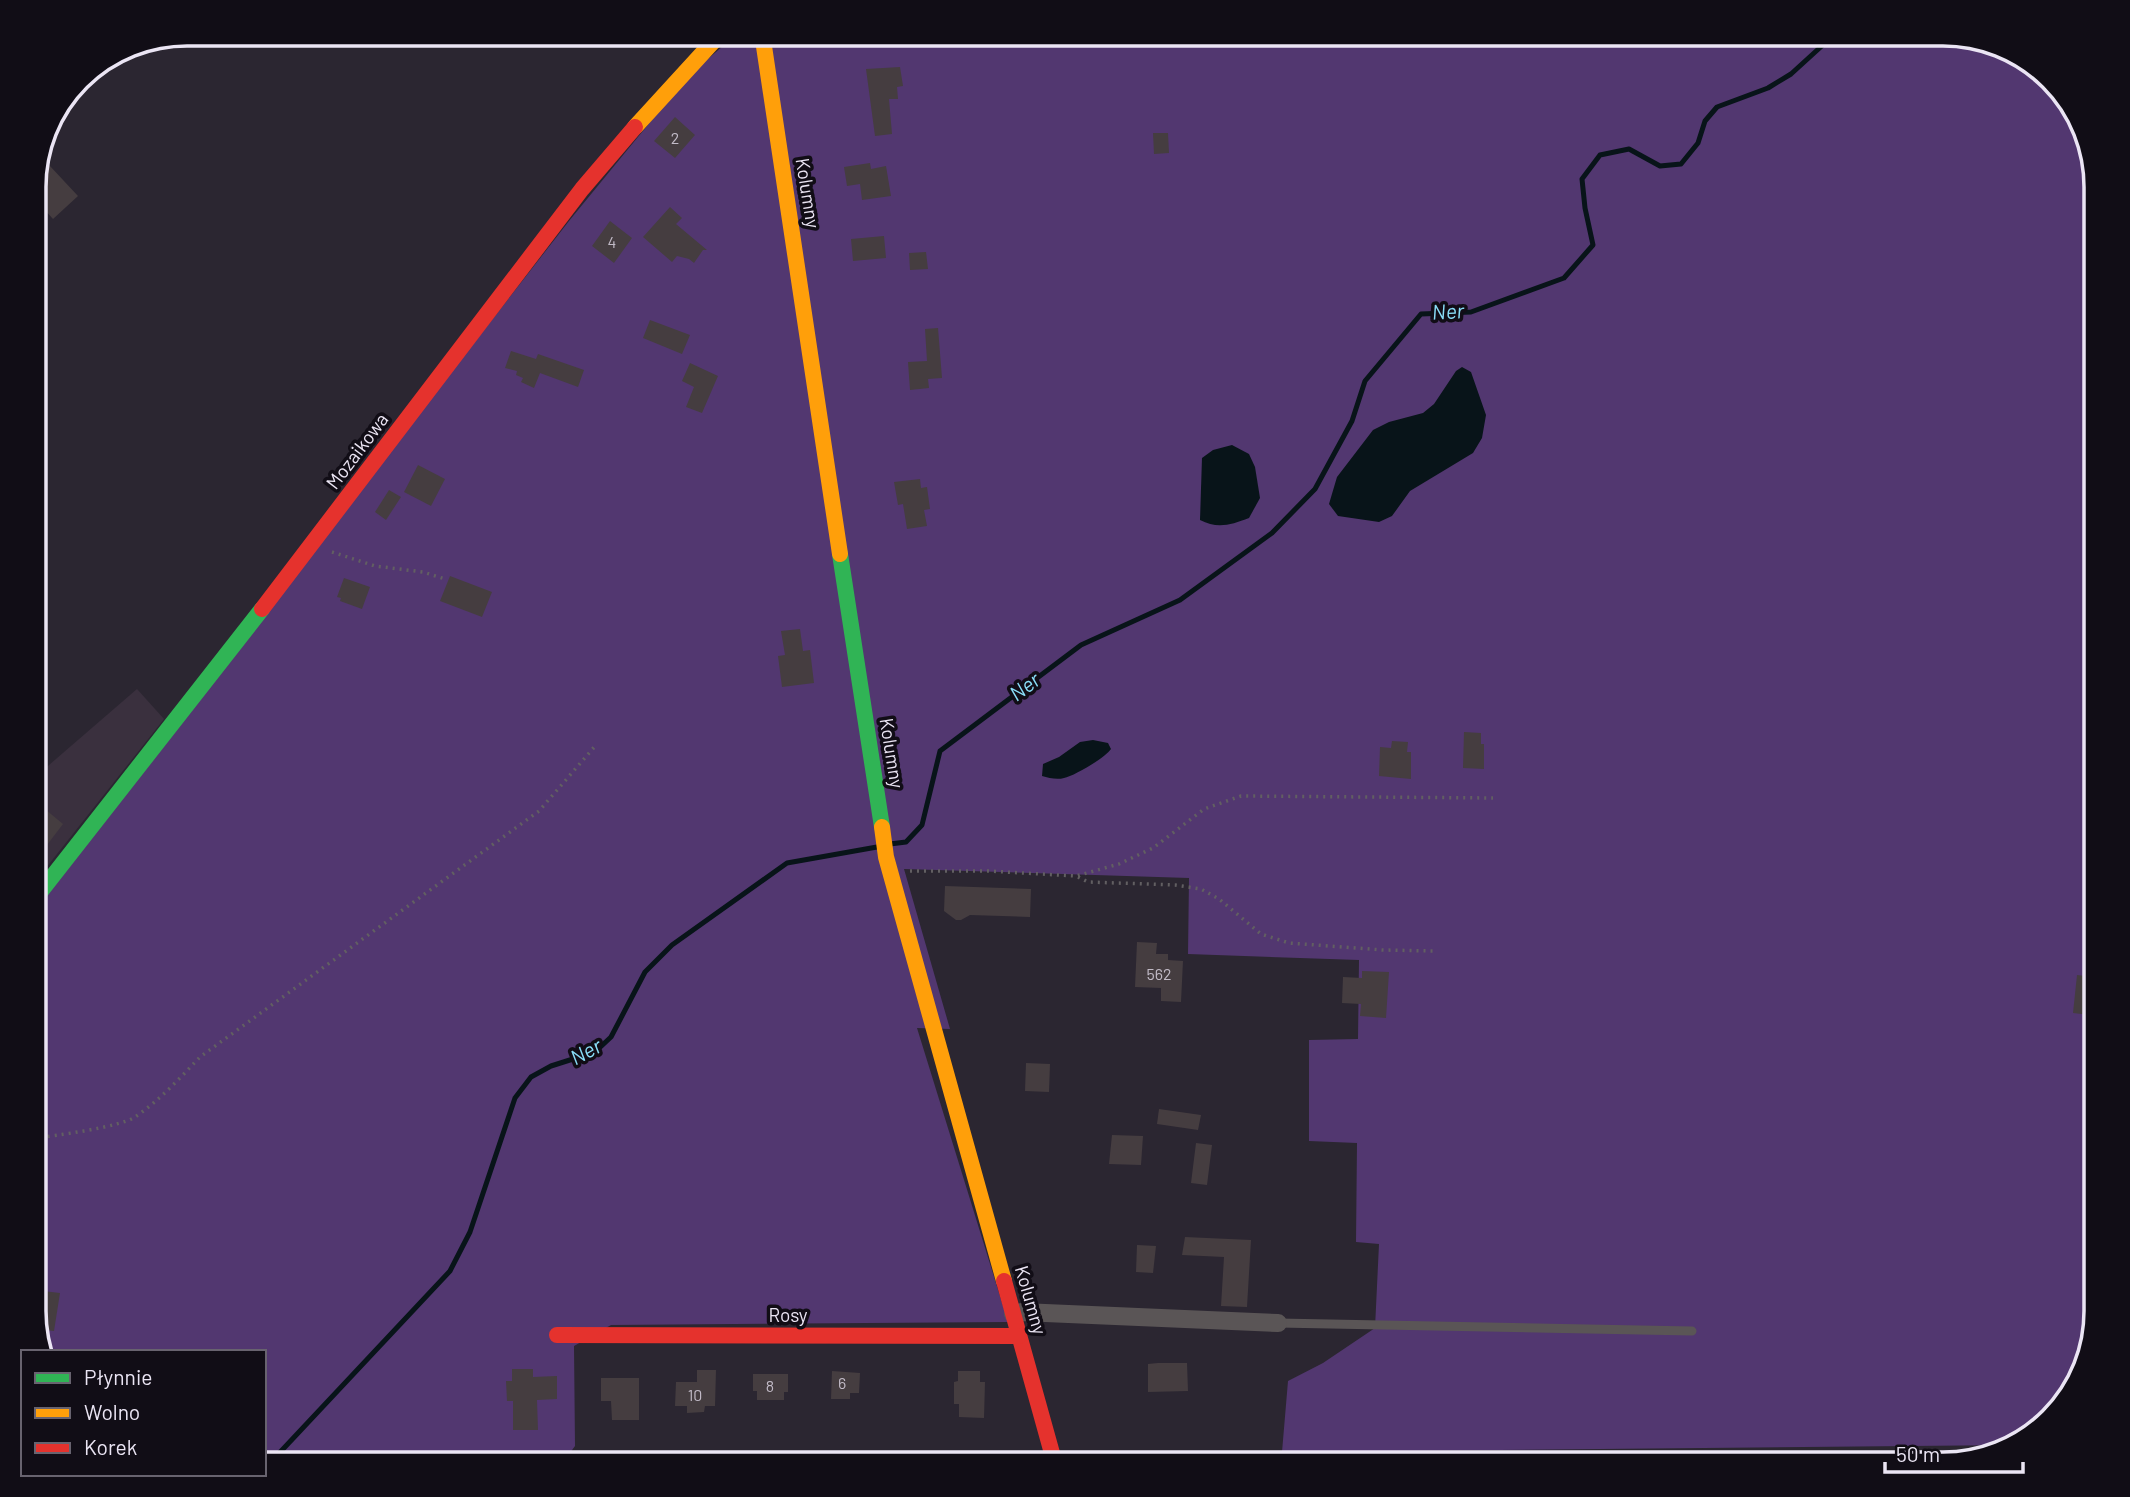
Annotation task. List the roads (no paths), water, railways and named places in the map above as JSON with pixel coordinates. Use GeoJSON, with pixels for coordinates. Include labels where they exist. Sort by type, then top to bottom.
{"type":"FeatureCollection","features":[{"type":"Feature","properties":{"kind":"street","name":"Mozaikowa"},"geometry":{"type":"LineString","coordinates":[[46,885],[315,542],[582,189],[660,97],[709,46]]}},
{"type":"Feature","properties":{"kind":"street","name":"Kolumny"},"geometry":{"type":"LineString","coordinates":[[764,46],[888,864],[1052,1452]]}},
{"type":"Feature","properties":{"kind":"street"},"geometry":{"type":"LineString","coordinates":[[1013,1314],[1022,1312],[1278,1323]]}},
{"type":"Feature","properties":{"kind":"street","name":"Rosy"},"geometry":{"type":"LineString","coordinates":[[557,1335],[1019,1336]]}},
{"type":"Feature","properties":{"kind":"lane"},"geometry":{"type":"LineString","coordinates":[[1278,1323],[1692,1331]]}},
{"type":"Feature","properties":{"kind":"waterway","name":"Ner"},"geometry":{"type":"LineString","coordinates":[[890,844],[906,842],[922,825],[940,751],[1081,645],[1180,600],[1272,533],[1315,489],[1352,421],[1365,381],[1421,314],[1471,312],[1564,278],[1593,245],[1582,179],[1600,155],[1629,149],[1660,166],[1681,164],[1698,143],[1705,121],[1717,107],[1768,88],[1791,74],[1822,46]]}},
{"type":"Feature","properties":{"kind":"waterway","name":"Ner"},"geometry":{"type":"LineString","coordinates":[[280,1452],[450,1271],[470,1232],[515,1098],[531,1077],[551,1066],[595,1052],[611,1037],[645,972],[672,945],[787,863],[877,847]]}}]}
